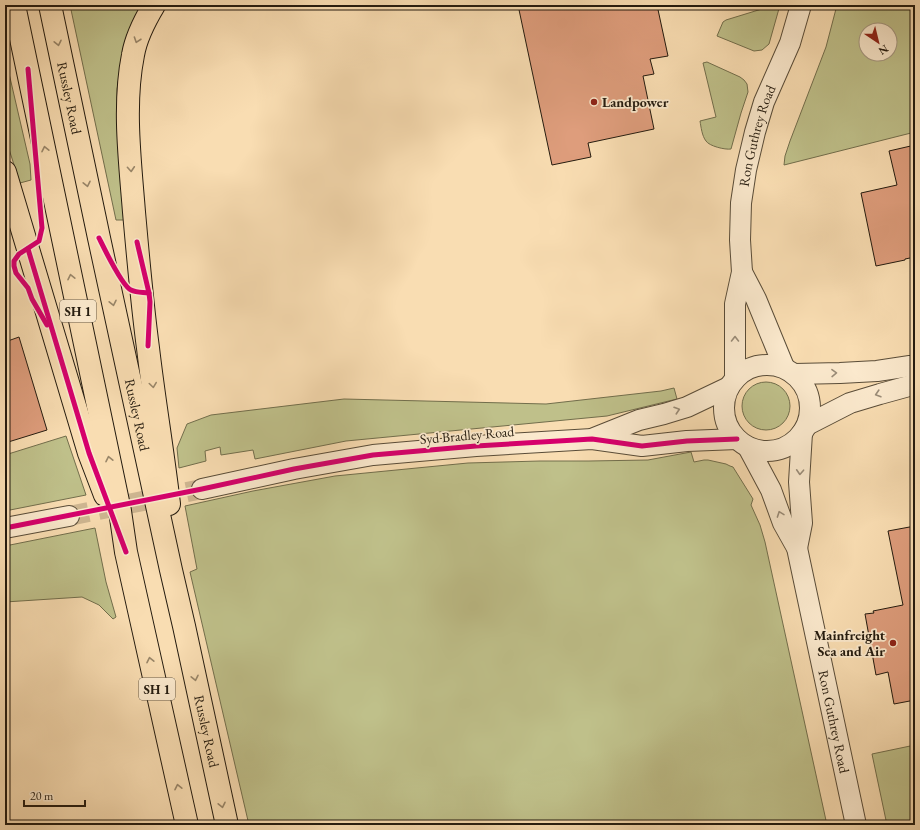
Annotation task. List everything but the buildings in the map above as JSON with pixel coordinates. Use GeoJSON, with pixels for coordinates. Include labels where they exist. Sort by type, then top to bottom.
{"type":"FeatureCollection","features":[{"type":"Feature","properties":{"kind":"highway","name":"SH 1"},"geometry":{"type":"LineString","coordinates":[[14,5],[120,511],[126,552],[187,825]]}},
{"type":"Feature","properties":{"kind":"highway","name":"Russley Road"},"geometry":{"type":"LineString","coordinates":[[50,5],[170,570],[184,626],[227,825]]}},
{"type":"Feature","properties":{"kind":"highway"},"geometry":{"type":"LineString","coordinates":[[154,5],[143,24],[133,53],[128,86],[128,126],[141,292],[163,453],[184,626]]}},
{"type":"Feature","properties":{"kind":"highway"},"geometry":{"type":"LineString","coordinates":[[5,172],[90,453],[126,552]]}},
{"type":"Feature","properties":{"kind":"street","name":"Ron Guthrey Road"},"geometry":{"type":"LineString","coordinates":[[732,383],[735,304],[742,272],[740,240],[746,170],[764,102],[790,43],[802,5]]}},
{"type":"Feature","properties":{"kind":"street","name":"Ron Guthrey Road"},"geometry":{"type":"LineString","coordinates":[[742,272],[789,371]]}},
{"type":"Feature","properties":{"kind":"street"},"geometry":{"type":"LineString","coordinates":[[789,371],[802,383],[811,404],[810,415],[804,429],[793,442],[783,448],[771,451],[759,450],[742,443],[729,428],[724,416],[724,402],[732,383],[746,370],[758,365],[771,364],[789,371],[840,373],[877,371],[910,366],[915,367]]}},
{"type":"Feature","properties":{"kind":"street","name":"Syd Bradley Road"},"geometry":{"type":"LineString","coordinates":[[592,439],[639,420],[687,407],[732,383]]}},
{"type":"Feature","properties":{"kind":"street"},"geometry":{"type":"LineString","coordinates":[[804,429],[850,404],[915,383]]}},
{"type":"Feature","properties":{"kind":"street","name":"Ron Guthrey Road"},"geometry":{"type":"LineString","coordinates":[[797,548],[802,523],[799,482],[804,429]]}},
{"type":"Feature","properties":{"kind":"street","name":"Syd Bradley Road"},"geometry":{"type":"LineString","coordinates":[[202,489],[294,469],[373,455],[476,446],[592,439],[642,446],[687,441],[742,443]]}},
{"type":"Feature","properties":{"kind":"street","name":"Ron Guthrey Road"},"geometry":{"type":"LineString","coordinates":[[742,443],[771,490],[783,523],[797,548],[856,825]]}},
{"type":"Feature","properties":{"kind":"street"},"geometry":{"type":"LineString","coordinates":[[5,528],[69,516]]}},
{"type":"Feature","properties":{"kind":"green space"},"geometry":{"type":"Polygon","coordinates":[[[70,5],[142,5],[127,35],[117,89],[118,146],[126,220],[116,220],[70,5]]]}},
{"type":"Feature","properties":{"kind":"green space"},"geometry":{"type":"Polygon","coordinates":[[[765,5],[780,5],[769,44],[762,50],[754,51],[717,36],[723,22],[726,20],[765,8],[765,5]]]}},
{"type":"Feature","properties":{"kind":"green space"},"geometry":{"type":"Polygon","coordinates":[[[837,5],[915,5],[915,132],[784,165],[785,156],[826,47],[837,5]]]}},
{"type":"Feature","properties":{"kind":"green space"},"geometry":{"type":"Polygon","coordinates":[[[5,56],[30,164],[31,180],[20,183],[5,137],[5,56]]]}},
{"type":"Feature","properties":{"kind":"green space"},"geometry":{"type":"Polygon","coordinates":[[[707,62],[740,77],[747,84],[748,92],[731,149],[721,148],[708,143],[703,134],[700,121],[716,117],[703,63],[707,62]]]}},
{"type":"Feature","properties":{"kind":"green space"},"geometry":{"type":"Polygon","coordinates":[[[761,382],[771,382],[783,389],[790,401],[790,411],[783,423],[771,430],[761,430],[753,426],[746,419],[742,411],[742,401],[746,393],[753,386],[761,382]]]}},
{"type":"Feature","properties":{"kind":"green space"},"geometry":{"type":"Polygon","coordinates":[[[674,388],[677,399],[607,416],[346,441],[255,459],[253,450],[221,455],[220,447],[205,451],[206,461],[179,468],[177,448],[187,424],[211,415],[344,399],[546,404],[661,391],[674,388]]]}},
{"type":"Feature","properties":{"kind":"green space"},"geometry":{"type":"Polygon","coordinates":[[[66,436],[86,495],[5,511],[5,455],[66,436]]]}},
{"type":"Feature","properties":{"kind":"green space"},"geometry":{"type":"Polygon","coordinates":[[[691,452],[694,462],[708,460],[733,467],[753,499],[751,505],[760,525],[765,542],[827,825],[249,825],[190,572],[197,569],[185,506],[253,491],[335,476],[468,463],[648,460],[691,452]]]}},
{"type":"Feature","properties":{"kind":"green space"},"geometry":{"type":"Polygon","coordinates":[[[95,528],[106,582],[116,617],[113,619],[99,605],[82,597],[5,602],[5,546],[95,528]]]}},
{"type":"Feature","properties":{"kind":"green space"},"geometry":{"type":"Polygon","coordinates":[[[915,745],[915,825],[887,825],[872,754],[915,745]]]}},
{"type":"Feature","properties":{"kind":"tunnel"},"geometry":{"type":"LineString","coordinates":[[69,516],[202,489]]}},
{"type":"Feature","properties":{"kind":"cycle path"},"geometry":{"type":"LineString","coordinates":[[28,69],[42,228],[39,241],[19,254],[14,261],[14,266],[16,273],[28,288],[32,299],[47,325]]}},
{"type":"Feature","properties":{"kind":"cycle path"},"geometry":{"type":"LineString","coordinates":[[99,238],[127,287],[136,292],[149,293]]}},
{"type":"Feature","properties":{"kind":"cycle path"},"geometry":{"type":"LineString","coordinates":[[137,242],[150,302],[148,346]]}},
{"type":"Feature","properties":{"kind":"cycle path"},"geometry":{"type":"LineString","coordinates":[[28,249],[89,453],[126,552]]}},
{"type":"Feature","properties":{"kind":"cycle path"},"geometry":{"type":"LineString","coordinates":[[5,528],[294,469],[373,455],[476,446],[592,439],[642,446],[687,441],[737,439]]}},
{"type":"Feature","properties":{"kind":"place","name":"Landpower"},"geometry":{"type":"Point","coordinates":[594,102]}},
{"type":"Feature","properties":{"kind":"place","name":"Mainfreight Sea and Air"},"geometry":{"type":"Point","coordinates":[893,643]}}]}
